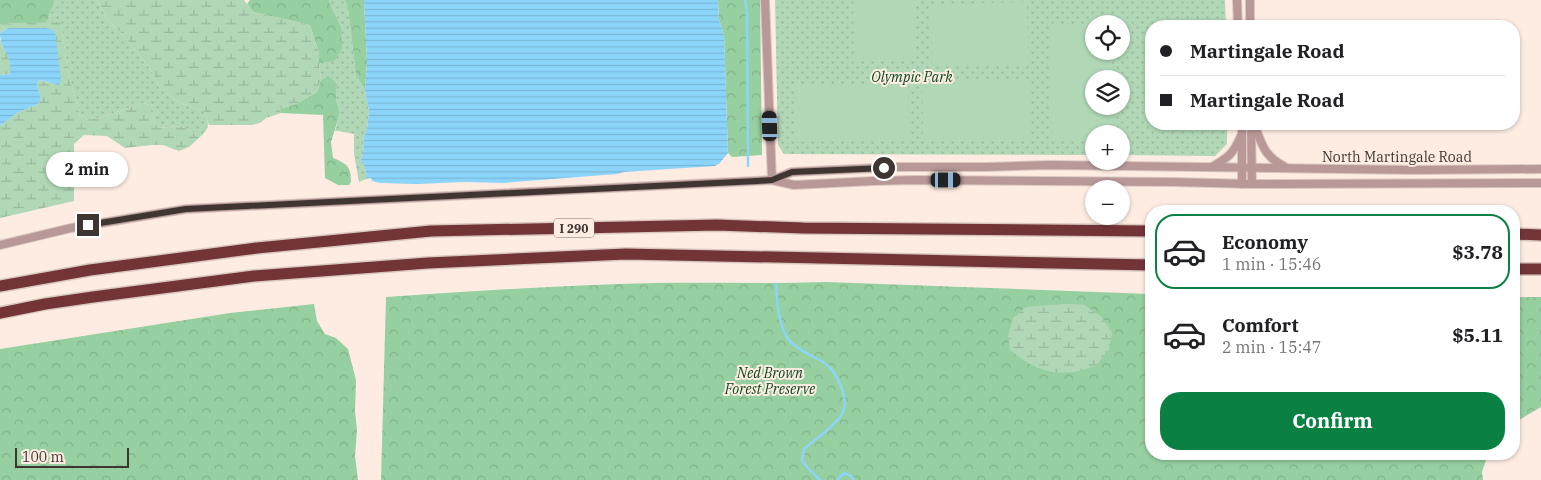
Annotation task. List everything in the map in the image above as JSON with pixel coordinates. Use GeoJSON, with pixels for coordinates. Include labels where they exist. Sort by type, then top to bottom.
{"type":"FeatureCollection","features":[{"type":"Feature","properties":{"kind":"highway","name":"I 290"},"geometry":{"type":"LineString","coordinates":[[0,286],[90,270],[248,249],[431,231],[717,225],[803,228],[1145,231]]}},
{"type":"Feature","properties":{"kind":"highway"},"geometry":{"type":"LineString","coordinates":[[1520,234],[1541,235]]}},
{"type":"Feature","properties":{"kind":"highway","name":"I 290"},"geometry":{"type":"LineString","coordinates":[[0,313],[93,297],[254,276],[428,262],[616,254],[1145,264]]}},
{"type":"Feature","properties":{"kind":"highway"},"geometry":{"type":"LineString","coordinates":[[1520,269],[1541,269]]}},
{"type":"Feature","properties":{"kind":"street"},"geometry":{"type":"LineString","coordinates":[[0,244],[71,228],[186,209],[772,180],[764,0]]}},
{"type":"Feature","properties":{"kind":"street"},"geometry":{"type":"LineString","coordinates":[[1237,0],[1238,20]]}},
{"type":"Feature","properties":{"kind":"street"},"geometry":{"type":"LineString","coordinates":[[1250,0],[1250,20]]}},
{"type":"Feature","properties":{"kind":"street"},"geometry":{"type":"LineString","coordinates":[[1211,167],[1230,156],[1236,148],[1241,130]]}},
{"type":"Feature","properties":{"kind":"street"},"geometry":{"type":"LineString","coordinates":[[1242,130],[1242,184]]}},
{"type":"Feature","properties":{"kind":"street"},"geometry":{"type":"LineString","coordinates":[[1252,184],[1253,130]]}},
{"type":"Feature","properties":{"kind":"street"},"geometry":{"type":"LineString","coordinates":[[1256,130],[1269,156],[1287,168]]}},
{"type":"Feature","properties":{"kind":"street","name":"North Martingale Road"},"geometry":{"type":"LineString","coordinates":[[772,180],[792,172],[898,167],[1050,165],[1415,170],[1541,169]]}},
{"type":"Feature","properties":{"kind":"street","name":"North Martingale Road"},"geometry":{"type":"LineString","coordinates":[[772,180],[794,185],[914,180],[1242,184],[1541,184]]}},
{"type":"Feature","properties":{"kind":"green space"},"geometry":{"type":"Polygon","coordinates":[[[0,0],[55,0],[46,23],[0,24],[0,0]]]}},
{"type":"Feature","properties":{"kind":"green space"},"geometry":{"type":"Polygon","coordinates":[[[55,0],[97,0],[107,19],[123,35],[151,70],[160,88],[178,102],[204,111],[208,126],[203,134],[199,138],[185,128],[160,128],[154,123],[153,106],[144,103],[95,119],[80,116],[67,67],[61,23],[46,23],[55,0]]]}},
{"type":"Feature","properties":{"kind":"green space"},"geometry":{"type":"Polygon","coordinates":[[[97,0],[244,0],[253,12],[310,25],[319,53],[321,80],[317,92],[296,104],[280,109],[281,113],[266,118],[260,123],[252,125],[209,125],[204,111],[178,102],[160,88],[151,70],[123,35],[107,19],[97,0]]]}},
{"type":"Feature","properties":{"kind":"green space"},"geometry":{"type":"Polygon","coordinates":[[[250,0],[329,0],[341,26],[342,49],[334,61],[319,64],[319,53],[310,25],[253,12],[247,4],[250,0]]]}},
{"type":"Feature","properties":{"kind":"green space"},"geometry":{"type":"Polygon","coordinates":[[[329,0],[345,0],[348,9],[356,75],[365,90],[369,111],[361,160],[365,169],[366,179],[359,182],[354,154],[354,134],[335,131],[340,113],[336,100],[337,84],[326,77],[321,80],[319,64],[334,61],[341,26],[329,0]]]}},
{"type":"Feature","properties":{"kind":"green space"},"geometry":{"type":"Polygon","coordinates":[[[345,0],[364,0],[367,63],[365,90],[356,75],[348,9],[345,0]]]}},
{"type":"Feature","properties":{"kind":"green space"},"geometry":{"type":"Polygon","coordinates":[[[718,0],[760,0],[762,155],[732,157],[728,153],[724,35],[719,19],[718,0]]]}},
{"type":"Feature","properties":{"kind":"green space","name":"Olympic Park"},"geometry":{"type":"Polygon","coordinates":[[[775,0],[1225,0],[1226,20],[1145,20],[1145,130],[1227,130],[1227,144],[1215,156],[1130,155],[1130,125],[1085,125],[1085,155],[784,154],[778,145],[775,0]]]}},
{"type":"Feature","properties":{"kind":"green space"},"geometry":{"type":"Polygon","coordinates":[[[853,0],[914,0],[914,61],[854,61],[853,0]]]}},
{"type":"Feature","properties":{"kind":"green space"},"geometry":{"type":"Polygon","coordinates":[[[1027,2],[1029,65],[932,67],[931,4],[1027,2]]]}},
{"type":"Feature","properties":{"kind":"green space"},"geometry":{"type":"Polygon","coordinates":[[[61,22],[67,67],[80,116],[95,119],[144,103],[153,106],[154,123],[160,128],[185,128],[199,138],[189,147],[179,151],[163,145],[125,148],[107,136],[84,135],[74,144],[74,201],[0,218],[0,126],[17,113],[38,104],[41,99],[37,85],[39,80],[49,83],[8,28],[0,33],[0,24],[61,22]]]}},
{"type":"Feature","properties":{"kind":"green space"},"geometry":{"type":"Polygon","coordinates":[[[1085,24],[1085,60],[1112,60],[1113,70],[1085,70],[1085,115],[1113,115],[1114,125],[1085,125],[1085,140],[1052,141],[1050,25],[1085,24]]]}},
{"type":"Feature","properties":{"kind":"green space"},"geometry":{"type":"Polygon","coordinates":[[[0,39],[12,65],[11,74],[0,75],[0,39]]]}},
{"type":"Feature","properties":{"kind":"green space"},"geometry":{"type":"Polygon","coordinates":[[[326,77],[331,78],[337,84],[336,100],[340,113],[331,142],[333,158],[345,164],[349,169],[351,182],[349,185],[338,185],[325,178],[323,115],[281,113],[280,109],[296,104],[317,92],[321,80],[326,77]]]}},
{"type":"Feature","properties":{"kind":"green space"},"geometry":{"type":"Polygon","coordinates":[[[922,81],[1030,81],[1030,140],[923,140],[922,81]]]}},
{"type":"Feature","properties":{"kind":"green space"},"geometry":{"type":"Polygon","coordinates":[[[908,83],[909,140],[795,142],[794,85],[908,83]]]}},
{"type":"Feature","properties":{"kind":"green space","name":"Ned Brown Forest Preserve"},"geometry":{"type":"Polygon","coordinates":[[[826,282],[1145,294],[1145,460],[1486,460],[1482,472],[1483,480],[381,480],[386,297],[520,288],[621,284],[826,282]]]}},
{"type":"Feature","properties":{"kind":"green space"},"geometry":{"type":"Polygon","coordinates":[[[1520,297],[1541,297],[1541,407],[1520,419],[1520,297]]]}},
{"type":"Feature","properties":{"kind":"green space"},"geometry":{"type":"Polygon","coordinates":[[[314,304],[317,321],[325,334],[336,338],[348,349],[356,380],[355,411],[357,430],[355,456],[358,480],[0,480],[0,349],[230,313],[314,304]]]}},
{"type":"Feature","properties":{"kind":"green space"},"geometry":{"type":"Polygon","coordinates":[[[1083,304],[1102,317],[1112,333],[1109,349],[1096,366],[1075,372],[1056,373],[1037,368],[1010,350],[1008,336],[1013,318],[1026,307],[1083,304]]]}},
{"type":"Feature","properties":{"kind":"water"},"geometry":{"type":"Polygon","coordinates":[[[364,0],[718,0],[719,19],[724,35],[728,153],[715,166],[503,183],[380,183],[372,181],[371,178],[366,179],[365,169],[361,160],[369,111],[365,90],[367,63],[364,0]]]}},
{"type":"Feature","properties":{"kind":"water"},"geometry":{"type":"Polygon","coordinates":[[[8,28],[47,28],[55,31],[61,79],[59,85],[39,80],[37,85],[41,99],[38,104],[17,113],[0,126],[0,75],[10,74],[10,62],[2,44],[0,33],[8,28]]]}},
{"type":"Feature","properties":{"kind":"waterway"},"geometry":{"type":"LineString","coordinates":[[745,0],[747,13],[748,166]]}},
{"type":"Feature","properties":{"kind":"waterway"},"geometry":{"type":"LineString","coordinates":[[776,284],[780,319],[788,339],[797,348],[828,366],[836,376],[844,395],[844,407],[840,417],[804,449],[802,461],[820,480]]}},
{"type":"Feature","properties":{"kind":"waterway"},"geometry":{"type":"LineString","coordinates":[[837,480],[844,473],[851,476],[854,480]]}},
{"type":"Feature","properties":{"kind":"route"},"geometry":{"type":"LineString","coordinates":[[88,225],[186,209],[757,181],[772,180],[792,172],[884,168]]}}]}
